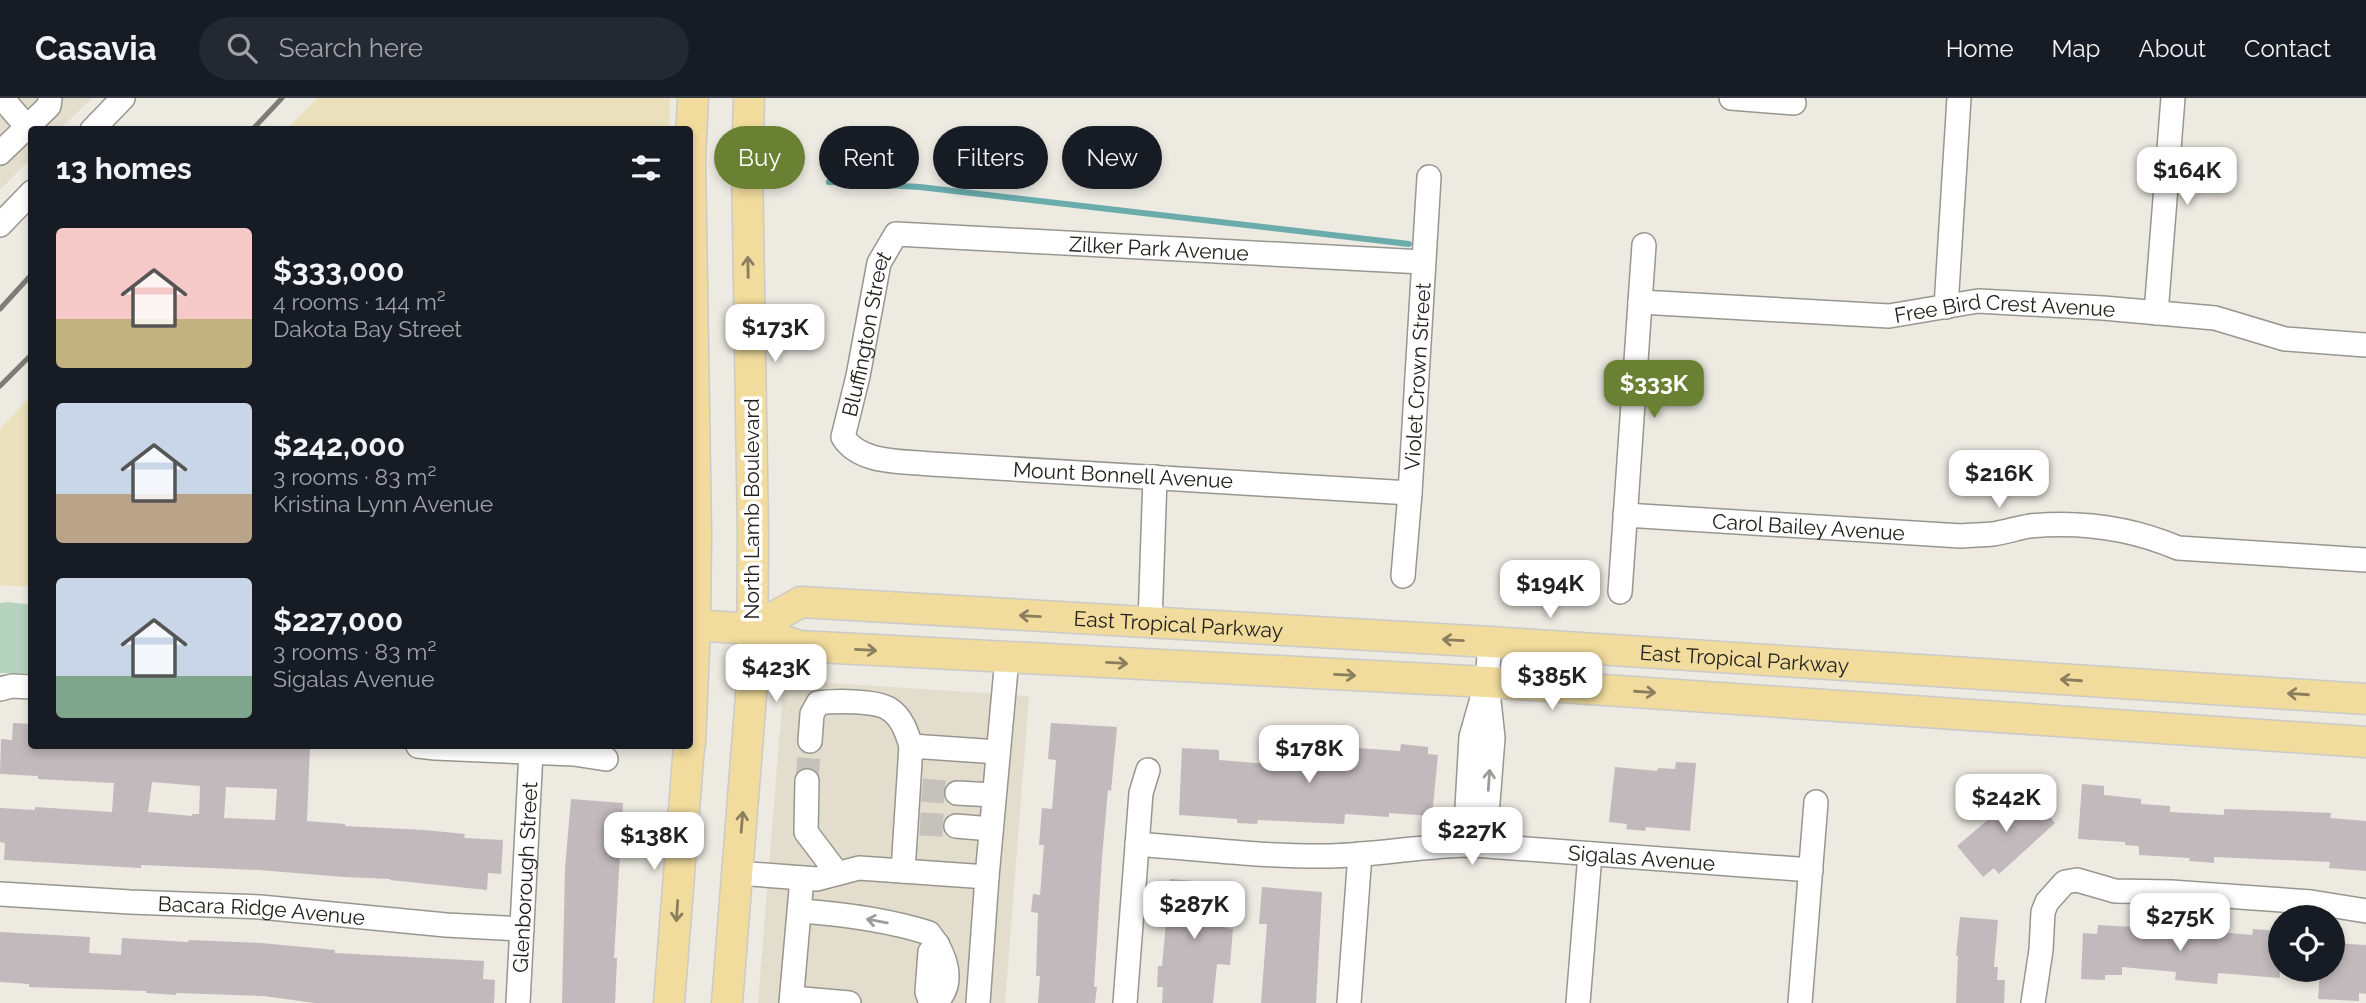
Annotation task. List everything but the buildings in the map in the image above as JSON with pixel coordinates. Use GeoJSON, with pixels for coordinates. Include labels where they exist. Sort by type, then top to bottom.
{"type":"FeatureCollection","features":[{"type":"Feature","properties":{"kind":"main road"},"geometry":{"type":"LineString","coordinates":[[692,126],[693,98]]}},
{"type":"Feature","properties":{"kind":"main road","name":"North Lamb Boulevard"},"geometry":{"type":"LineString","coordinates":[[727,1003],[752,683],[753,534],[747,161],[750,98]]}},
{"type":"Feature","properties":{"kind":"main road"},"geometry":{"type":"LineString","coordinates":[[693,347],[696,534],[693,602]]}},
{"type":"Feature","properties":{"kind":"main road","name":"East Tropical Parkway"},"geometry":{"type":"LineString","coordinates":[[752,629],[801,602],[1490,642],[2366,699]]}},
{"type":"Feature","properties":{"kind":"main road","name":"East Tropical Parkway"},"geometry":{"type":"LineString","coordinates":[[693,625],[752,629],[799,646],[1487,682],[2366,742]]}},
{"type":"Feature","properties":{"kind":"main road"},"geometry":{"type":"LineString","coordinates":[[676,996],[689,749]]}},
{"type":"Feature","properties":{"kind":"street"},"geometry":{"type":"LineString","coordinates":[[0,153],[26,128],[2,98]]}},
{"type":"Feature","properties":{"kind":"street"},"geometry":{"type":"LineString","coordinates":[[28,126],[49,106],[50,98]]}},
{"type":"Feature","properties":{"kind":"street"},"geometry":{"type":"LineString","coordinates":[[1731,98],[1794,103]]}},
{"type":"Feature","properties":{"kind":"street"},"geometry":{"type":"LineString","coordinates":[[1946,307],[1959,98]]}},
{"type":"Feature","properties":{"kind":"street"},"geometry":{"type":"LineString","coordinates":[[2156,313],[2173,98]]}},
{"type":"Feature","properties":{"kind":"street"},"geometry":{"type":"LineString","coordinates":[[95,126],[114,101]]}},
{"type":"Feature","properties":{"kind":"street","name":"Violet Crown Street"},"geometry":{"type":"LineString","coordinates":[[1403,576],[1429,177]]}},
{"type":"Feature","properties":{"kind":"street"},"geometry":{"type":"LineString","coordinates":[[0,225],[28,196]]}},
{"type":"Feature","properties":{"kind":"street","name":"Zilker Park Avenue"},"geometry":{"type":"LineString","coordinates":[[896,234],[1423,262]]}},
{"type":"Feature","properties":{"kind":"street","name":"Bluffington Street"},"geometry":{"type":"LineString","coordinates":[[844,436],[879,263],[896,234]]}},
{"type":"Feature","properties":{"kind":"street"},"geometry":{"type":"LineString","coordinates":[[1620,592],[1644,245]]}},
{"type":"Feature","properties":{"kind":"street","name":"Free Bird Crest Avenue"},"geometry":{"type":"LineString","coordinates":[[1640,302],[1889,316],[1978,301],[1999,302],[2215,318],[2285,339],[2366,345]]}},
{"type":"Feature","properties":{"kind":"street","name":"Mount Bonnell Avenue"},"geometry":{"type":"LineString","coordinates":[[844,436],[849,446],[861,454],[931,464],[1410,493]]}},
{"type":"Feature","properties":{"kind":"street"},"geometry":{"type":"LineString","coordinates":[[1150,623],[1155,477]]}},
{"type":"Feature","properties":{"kind":"street","name":"Carol Bailey Avenue"},"geometry":{"type":"LineString","coordinates":[[1625,515],[1961,536],[1994,534],[2027,527],[2086,525],[2150,536],[2178,548],[2366,560]]}},
{"type":"Feature","properties":{"kind":"street"},"geometry":{"type":"LineString","coordinates":[[1474,845],[1466,825],[1471,737],[1487,682],[1490,642]]}},
{"type":"Feature","properties":{"kind":"street"},"geometry":{"type":"LineString","coordinates":[[978,1003],[1007,658]]}},
{"type":"Feature","properties":{"kind":"street"},"geometry":{"type":"LineString","coordinates":[[0,688],[28,687]]}},
{"type":"Feature","properties":{"kind":"street"},"geometry":{"type":"LineString","coordinates":[[810,741],[812,714],[818,704],[832,701],[889,708],[905,727],[911,746],[915,790],[913,824],[903,871]]}},
{"type":"Feature","properties":{"kind":"street"},"geometry":{"type":"LineString","coordinates":[[911,746],[998,752]]}},
{"type":"Feature","properties":{"kind":"street"},"geometry":{"type":"LineString","coordinates":[[459,749],[574,754],[606,759]]}},
{"type":"Feature","properties":{"kind":"street","name":"Glenborough Street"},"geometry":{"type":"LineString","coordinates":[[518,1003],[531,752]]}},
{"type":"Feature","properties":{"kind":"street"},"geometry":{"type":"LineString","coordinates":[[1125,1003],[1142,793],[1148,769]]}},
{"type":"Feature","properties":{"kind":"street"},"geometry":{"type":"LineString","coordinates":[[807,780],[806,832],[837,873]]}},
{"type":"Feature","properties":{"kind":"street"},"geometry":{"type":"LineString","coordinates":[[957,793],[994,795]]}},
{"type":"Feature","properties":{"kind":"street"},"geometry":{"type":"LineString","coordinates":[[1800,1003],[1816,802]]}},
{"type":"Feature","properties":{"kind":"street"},"geometry":{"type":"LineString","coordinates":[[956,826],[991,829]]}},
{"type":"Feature","properties":{"kind":"street","name":"Sigalas Avenue"},"geometry":{"type":"LineString","coordinates":[[1137,844],[1312,856],[1360,854],[1439,845],[1474,845],[1811,870]]}},
{"type":"Feature","properties":{"kind":"street"},"geometry":{"type":"LineString","coordinates":[[1349,1003],[1360,854]]}},
{"type":"Feature","properties":{"kind":"street"},"geometry":{"type":"LineString","coordinates":[[1578,1003],[1590,854]]}},
{"type":"Feature","properties":{"kind":"street"},"geometry":{"type":"LineString","coordinates":[[737,873],[817,879],[859,868],[987,877]]}},
{"type":"Feature","properties":{"kind":"street"},"geometry":{"type":"LineString","coordinates":[[802,878],[791,1000],[849,1003]]}},
{"type":"Feature","properties":{"kind":"street"},"geometry":{"type":"LineString","coordinates":[[2033,1003],[2041,950],[2043,912],[2047,902],[2065,882],[2077,880],[2115,891],[2171,892],[2311,902],[2366,911]]}},
{"type":"Feature","properties":{"kind":"street","name":"Bacara Ridge Avenue"},"geometry":{"type":"LineString","coordinates":[[0,894],[286,909],[446,925],[522,929]]}},
{"type":"Feature","properties":{"kind":"street"},"geometry":{"type":"LineString","coordinates":[[800,911],[911,927],[929,933],[944,956],[947,981],[942,997],[933,1003]]}},
{"type":"Feature","properties":{"kind":"shaded area"},"geometry":{"type":"Polygon","coordinates":[[[0,98],[92,98],[63,126],[28,126],[28,161],[0,190],[0,98]]]}},
{"type":"Feature","properties":{"kind":"shaded area"},"geometry":{"type":"Polygon","coordinates":[[[784,680],[1029,696],[1005,1003],[758,1003],[784,680]]]}},
{"type":"Feature","properties":{"kind":"green space"},"geometry":{"type":"Polygon","coordinates":[[[0,603],[28,605],[28,673],[0,673],[0,603]]]}},
{"type":"Feature","properties":{"kind":"sand"},"geometry":{"type":"Polygon","coordinates":[[[317,98],[670,98],[669,126],[290,126],[317,98]]]}},
{"type":"Feature","properties":{"kind":"sand"},"geometry":{"type":"Polygon","coordinates":[[[28,399],[28,587],[0,585],[0,429],[28,399]]]}},
{"type":"Feature","properties":{"kind":"waterway"},"geometry":{"type":"LineString","coordinates":[[919,187],[1409,244]]}},
{"type":"Feature","properties":{"kind":"tunnel"},"geometry":{"type":"LineString","coordinates":[[807,781],[810,741]]}},
{"type":"Feature","properties":{"kind":"tunnel"},"geometry":{"type":"LineString","coordinates":[[922,790],[957,793]]}},
{"type":"Feature","properties":{"kind":"tunnel"},"geometry":{"type":"LineString","coordinates":[[920,824],[956,826]]}},
{"type":"Feature","properties":{"kind":"railway"},"geometry":{"type":"LineString","coordinates":[[256,126],[282,98]]}},
{"type":"Feature","properties":{"kind":"railway"},"geometry":{"type":"LineString","coordinates":[[0,309],[28,278]]}},
{"type":"Feature","properties":{"kind":"railway"},"geometry":{"type":"LineString","coordinates":[[0,386],[28,358]]}}]}
